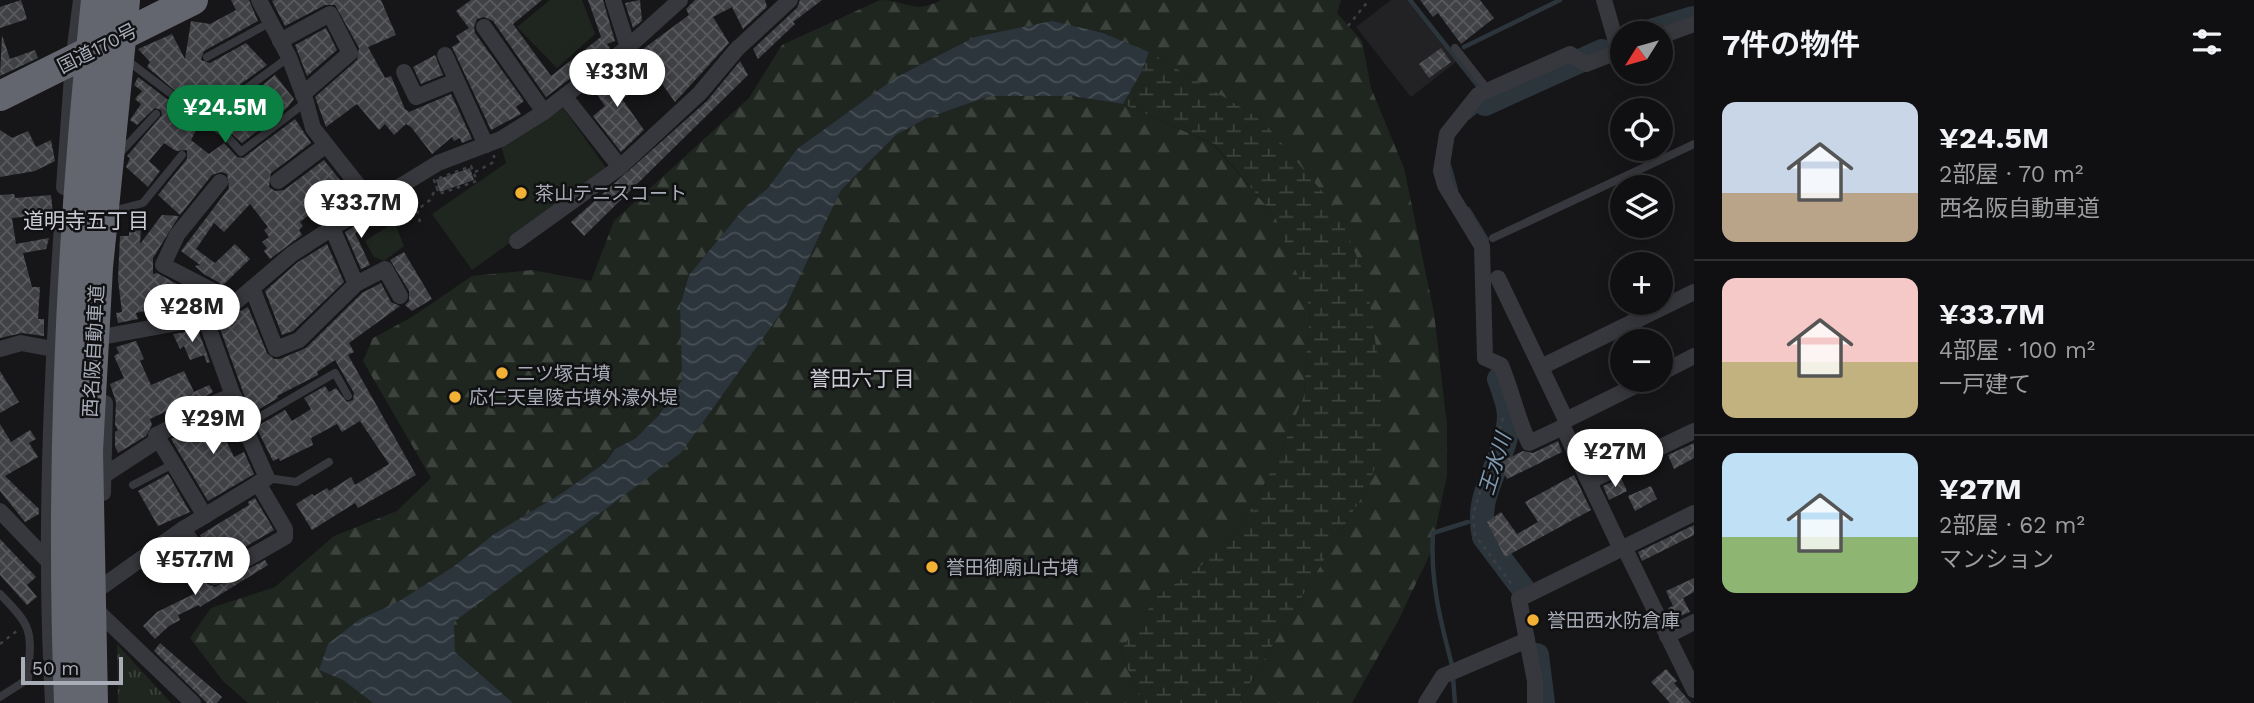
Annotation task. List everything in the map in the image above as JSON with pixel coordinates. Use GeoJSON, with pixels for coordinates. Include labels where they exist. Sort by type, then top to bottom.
{"type":"FeatureCollection","features":[{"type":"Feature","properties":{"kind":"highway","name":"西名阪自動車道"},"geometry":{"type":"LineString","coordinates":[[69,703],[64,563],[65,422],[72,268],[96,0]]}},
{"type":"Feature","properties":{"kind":"highway","name":"西名阪自動車道"},"geometry":{"type":"LineString","coordinates":[[93,703],[88,451],[98,267],[125,0]]}},
{"type":"Feature","properties":{"kind":"highway","name":"国道170号"},"geometry":{"type":"LineString","coordinates":[[0,96],[193,0]]}},
{"type":"Feature","properties":{"kind":"street"},"geometry":{"type":"LineString","coordinates":[[53,703],[47,559],[53,349],[73,62],[81,0]]}},
{"type":"Feature","properties":{"kind":"street"},"geometry":{"type":"LineString","coordinates":[[107,703],[103,476],[107,336],[113,211],[136,0]]}},
{"type":"Feature","properties":{"kind":"street"},"geometry":{"type":"LineString","coordinates":[[259,0],[289,57],[313,128],[372,203]]}},
{"type":"Feature","properties":{"kind":"street"},"geometry":{"type":"LineString","coordinates":[[613,0],[628,47]]}},
{"type":"Feature","properties":{"kind":"street"},"geometry":{"type":"LineString","coordinates":[[107,336],[205,318],[231,306],[292,254],[331,228],[438,163],[490,149],[544,113],[628,47],[680,0]]}},
{"type":"Feature","properties":{"kind":"street"},"geometry":{"type":"LineString","coordinates":[[517,241],[620,167],[701,93],[737,50],[790,0]]}},
{"type":"Feature","properties":{"kind":"street"},"geometry":{"type":"LineString","coordinates":[[1604,0],[1610,21]]}},
{"type":"Feature","properties":{"kind":"street"},"geometry":{"type":"LineString","coordinates":[[280,41],[330,14],[350,53],[305,98]]}},
{"type":"Feature","properties":{"kind":"street"},"geometry":{"type":"LineString","coordinates":[[1673,32],[1694,24]]}},
{"type":"Feature","properties":{"kind":"street"},"geometry":{"type":"LineString","coordinates":[[484,27],[544,113]]}},
{"type":"Feature","properties":{"kind":"street"},"geometry":{"type":"LineString","coordinates":[[1610,51],[1586,64],[1570,54],[1478,94],[1447,134],[1441,171],[1445,185],[1482,246],[1485,358],[1501,365],[1512,391],[1516,416],[1529,443],[1624,392]]}},
{"type":"Feature","properties":{"kind":"street"},"geometry":{"type":"LineString","coordinates":[[445,55],[490,149]]}},
{"type":"Feature","properties":{"kind":"street"},"geometry":{"type":"LineString","coordinates":[[404,72],[416,97],[456,81]]}},
{"type":"Feature","properties":{"kind":"street"},"geometry":{"type":"LineString","coordinates":[[565,97],[620,167]]}},
{"type":"Feature","properties":{"kind":"street"},"geometry":{"type":"LineString","coordinates":[[278,181],[326,145]]}},
{"type":"Feature","properties":{"kind":"street"},"geometry":{"type":"LineString","coordinates":[[220,182],[177,235],[163,265],[215,292],[231,306]]}},
{"type":"Feature","properties":{"kind":"street"},"geometry":{"type":"LineString","coordinates":[[331,228],[356,284]]}},
{"type":"Feature","properties":{"kind":"street"},"geometry":{"type":"LineString","coordinates":[[252,288],[276,349],[299,340],[356,284],[385,269],[400,296]]}},
{"type":"Feature","properties":{"kind":"street"},"geometry":{"type":"LineString","coordinates":[[1499,278],[1542,367],[1590,481],[1694,690]]}},
{"type":"Feature","properties":{"kind":"street"},"geometry":{"type":"LineString","coordinates":[[1542,367],[1694,292]]}},
{"type":"Feature","properties":{"kind":"street"},"geometry":{"type":"LineString","coordinates":[[183,528],[215,577],[285,537],[285,529],[263,480],[205,318]]}},
{"type":"Feature","properties":{"kind":"street"},"geometry":{"type":"LineString","coordinates":[[0,349],[21,343],[53,349]]}},
{"type":"Feature","properties":{"kind":"street"},"geometry":{"type":"LineString","coordinates":[[1673,367],[1694,356]]}},
{"type":"Feature","properties":{"kind":"street"},"geometry":{"type":"LineString","coordinates":[[205,516],[156,435],[185,422],[218,400],[234,396]]}},
{"type":"Feature","properties":{"kind":"street"},"geometry":{"type":"LineString","coordinates":[[1590,481],[1694,431]]}},
{"type":"Feature","properties":{"kind":"street"},"geometry":{"type":"LineString","coordinates":[[103,476],[158,440]]}},
{"type":"Feature","properties":{"kind":"street"},"geometry":{"type":"LineString","coordinates":[[103,586],[183,528],[263,480]]}},
{"type":"Feature","properties":{"kind":"street"},"geometry":{"type":"LineString","coordinates":[[0,511],[185,700]]}},
{"type":"Feature","properties":{"kind":"street"},"geometry":{"type":"LineString","coordinates":[[1535,703],[1535,681],[1519,599],[1694,513]]}},
{"type":"Feature","properties":{"kind":"street"},"geometry":{"type":"LineString","coordinates":[[1667,636],[1694,622]]}},
{"type":"Feature","properties":{"kind":"street"},"geometry":{"type":"LineString","coordinates":[[1426,703],[1443,676],[1527,640]]}},
{"type":"Feature","properties":{"kind":"lane"},"geometry":{"type":"LineString","coordinates":[[207,57],[271,22]]}},
{"type":"Feature","properties":{"kind":"lane"},"geometry":{"type":"LineString","coordinates":[[1455,48],[1488,90]]}},
{"type":"Feature","properties":{"kind":"lane"},"geometry":{"type":"LineString","coordinates":[[289,57],[228,102],[208,122],[226,135],[241,152],[305,98]]}},
{"type":"Feature","properties":{"kind":"lane"},"geometry":{"type":"LineString","coordinates":[[128,61],[178,99]]}},
{"type":"Feature","properties":{"kind":"lane"},"geometry":{"type":"LineString","coordinates":[[118,155],[156,114]]}},
{"type":"Feature","properties":{"kind":"lane"},"geometry":{"type":"LineString","coordinates":[[1493,238],[1694,144]]}},
{"type":"Feature","properties":{"kind":"lane"},"geometry":{"type":"LineString","coordinates":[[113,211],[143,203],[182,155]]}},
{"type":"Feature","properties":{"kind":"lane"},"geometry":{"type":"LineString","coordinates":[[244,426],[335,373],[348,396]]}},
{"type":"Feature","properties":{"kind":"lane"},"geometry":{"type":"LineString","coordinates":[[263,480],[296,482],[329,461]]}},
{"type":"Feature","properties":{"kind":"lane"},"geometry":{"type":"LineString","coordinates":[[133,485],[173,464]]}},
{"type":"Feature","properties":{"kind":"lane"},"geometry":{"type":"LineString","coordinates":[[0,594],[27,624],[30,633],[29,679],[0,697]]}},
{"type":"Feature","properties":{"kind":"path"},"geometry":{"type":"LineString","coordinates":[[1348,26],[1369,0]]}},
{"type":"Feature","properties":{"kind":"path"},"geometry":{"type":"LineString","coordinates":[[474,173],[494,162],[490,149]]}},
{"type":"Feature","properties":{"kind":"path"},"geometry":{"type":"LineString","coordinates":[[420,222],[417,210],[430,200],[436,184],[471,166],[477,181],[439,194],[436,184]]}},
{"type":"Feature","properties":{"kind":"path"},"geometry":{"type":"LineString","coordinates":[[1504,410],[1503,426],[1473,514],[1475,535],[1519,599]]}},
{"type":"Feature","properties":{"kind":"path"},"geometry":{"type":"LineString","coordinates":[[0,643],[27,624]]}},
{"type":"Feature","properties":{"kind":"shaded area"},"geometry":{"type":"Polygon","coordinates":[[[1391,0],[1407,0],[1456,62],[1411,97],[1356,27],[1391,0]]]}},
{"type":"Feature","properties":{"kind":"green space"},"geometry":{"type":"Polygon","coordinates":[[[550,0],[582,0],[595,34],[557,68],[517,27],[550,0]]]}},
{"type":"Feature","properties":{"kind":"green space"},"geometry":{"type":"Polygon","coordinates":[[[880,0],[917,7],[941,0],[1341,0],[1337,13],[1362,41],[1371,88],[1404,168],[1434,313],[1447,425],[1447,476],[1430,554],[1398,621],[1352,703],[1238,703],[1369,485],[1262,120],[1149,52],[1103,33],[895,78],[797,149],[767,189],[746,206],[689,275],[680,306],[682,380],[660,414],[636,438],[615,449],[606,462],[562,493],[494,534],[453,567],[396,603],[360,619],[319,670],[343,680],[373,703],[248,703],[223,681],[190,638],[211,608],[275,587],[334,536],[397,511],[431,478],[363,361],[373,338],[412,317],[472,276],[532,270],[591,281],[614,221],[749,98],[782,45],[880,0]]]}},
{"type":"Feature","properties":{"kind":"green space"},"geometry":{"type":"Polygon","coordinates":[[[1149,52],[1262,120],[1336,208],[1366,278],[1381,380],[1384,439],[1369,485],[1238,703],[1144,703],[1120,652],[1157,596],[1202,565],[1246,519],[1280,454],[1304,396],[1310,308],[1275,216],[1214,144],[1123,104],[1142,71],[1149,52]]]}},
{"type":"Feature","properties":{"kind":"green space"},"geometry":{"type":"Polygon","coordinates":[[[990,96],[1072,96],[1123,104],[1213,144],[1275,216],[1310,307],[1304,396],[1280,454],[1246,519],[1202,565],[1157,596],[1120,652],[1144,703],[513,703],[455,652],[454,622],[681,453],[786,306],[841,190],[896,135],[927,118],[990,96]]]}},
{"type":"Feature","properties":{"kind":"green space","name":"茶山テニスコート"},"geometry":{"type":"Polygon","coordinates":[[[563,108],[609,172],[472,270],[432,214],[506,163],[501,146],[563,108]]]}},
{"type":"Feature","properties":{"kind":"green space"},"geometry":{"type":"Polygon","coordinates":[[[390,225],[396,226],[404,246],[384,261],[374,257],[365,241],[390,225]]]}},
{"type":"Feature","properties":{"kind":"green space"},"geometry":{"type":"Polygon","coordinates":[[[117,644],[171,703],[118,703],[117,644]]]}},
{"type":"Feature","properties":{"kind":"water"},"geometry":{"type":"Polygon","coordinates":[[[1052,21],[1103,33],[1149,52],[1142,71],[1123,104],[1072,96],[990,96],[927,118],[896,135],[841,190],[786,306],[681,453],[454,622],[455,652],[513,703],[373,703],[343,680],[319,670],[328,644],[360,619],[396,603],[453,567],[494,534],[562,493],[606,462],[615,449],[636,438],[660,414],[682,380],[680,306],[689,275],[746,206],[767,189],[797,149],[895,78],[975,37],[1052,21]]]}},
{"type":"Feature","properties":{"kind":"building"},"geometry":{"type":"Polygon","coordinates":[[[21,0],[27,19],[0,28],[0,7],[21,0]]]}},
{"type":"Feature","properties":{"kind":"building"},"geometry":{"type":"Polygon","coordinates":[[[231,0],[249,0],[258,21],[204,51],[201,60],[210,63],[246,43],[267,65],[223,97],[203,117],[191,140],[209,154],[224,143],[237,157],[243,158],[295,119],[311,143],[271,173],[269,187],[275,191],[284,190],[324,160],[348,190],[353,203],[329,217],[321,205],[300,222],[303,226],[299,230],[302,235],[270,259],[262,242],[269,237],[264,230],[268,227],[250,204],[224,232],[214,223],[196,249],[215,263],[235,244],[250,259],[223,285],[204,274],[195,266],[200,265],[181,251],[229,188],[227,174],[221,172],[212,175],[180,215],[158,195],[187,159],[187,150],[176,151],[164,143],[149,161],[160,171],[148,187],[126,167],[130,158],[127,156],[162,115],[161,110],[155,108],[137,125],[130,120],[141,104],[135,99],[142,91],[134,85],[138,77],[175,105],[181,105],[185,99],[147,67],[150,62],[138,49],[172,34],[185,59],[191,21],[210,24],[236,10],[231,0]]]}},
{"type":"Feature","properties":{"kind":"building"},"geometry":{"type":"Polygon","coordinates":[[[381,0],[396,35],[368,47],[385,78],[391,76],[405,109],[409,112],[451,94],[472,139],[462,143],[460,138],[454,141],[452,137],[432,154],[411,127],[406,124],[394,135],[385,124],[379,130],[357,104],[326,127],[315,97],[357,60],[359,48],[335,5],[325,5],[285,26],[272,1],[381,0]]]}},
{"type":"Feature","properties":{"kind":"building"},"geometry":{"type":"Polygon","coordinates":[[[471,0],[542,0],[513,24],[551,76],[601,37],[588,0],[603,0],[615,41],[607,44],[610,48],[546,97],[493,21],[484,17],[477,19],[475,33],[524,101],[516,107],[521,114],[491,130],[452,47],[460,42],[456,36],[469,28],[456,11],[471,0]]]}},
{"type":"Feature","properties":{"kind":"building"},"geometry":{"type":"Polygon","coordinates":[[[640,0],[642,21],[633,28],[625,3],[640,0]]]}},
{"type":"Feature","properties":{"kind":"building"},"geometry":{"type":"Polygon","coordinates":[[[695,0],[765,0],[767,7],[743,29],[732,7],[713,17],[729,43],[675,102],[639,52],[689,15],[686,9],[695,0]]]}},
{"type":"Feature","properties":{"kind":"building"},"geometry":{"type":"Polygon","coordinates":[[[800,0],[822,0],[793,22],[795,24],[758,59],[753,49],[797,8],[800,0]]]}},
{"type":"Feature","properties":{"kind":"building"},"geometry":{"type":"Polygon","coordinates":[[[1420,0],[1480,0],[1494,18],[1461,44],[1438,13],[1433,17],[1420,0]]]}},
{"type":"Feature","properties":{"kind":"building"},"geometry":{"type":"Polygon","coordinates":[[[326,28],[337,50],[307,76],[295,45],[326,28]]]}},
{"type":"Feature","properties":{"kind":"building"},"geometry":{"type":"Polygon","coordinates":[[[2,35],[10,59],[35,50],[38,58],[0,76],[2,35]]]}},
{"type":"Feature","properties":{"kind":"building"},"geometry":{"type":"Polygon","coordinates":[[[1441,48],[1451,62],[1429,78],[1419,64],[1441,48]]]}},
{"type":"Feature","properties":{"kind":"building"},"geometry":{"type":"Polygon","coordinates":[[[435,55],[443,75],[421,84],[413,67],[435,55]]]}},
{"type":"Feature","properties":{"kind":"building"},"geometry":{"type":"Polygon","coordinates":[[[740,61],[748,75],[584,236],[571,222],[707,101],[740,61]]]}},
{"type":"Feature","properties":{"kind":"building"},"geometry":{"type":"Polygon","coordinates":[[[619,67],[638,88],[622,99],[644,130],[621,152],[593,116],[605,106],[592,88],[619,67]]]}},
{"type":"Feature","properties":{"kind":"building"},"geometry":{"type":"Polygon","coordinates":[[[275,75],[294,99],[287,108],[242,143],[218,121],[275,75]]]}},
{"type":"Feature","properties":{"kind":"building"},"geometry":{"type":"Polygon","coordinates":[[[0,130],[12,138],[28,131],[36,147],[51,140],[55,161],[35,171],[0,177],[0,130]]]}},
{"type":"Feature","properties":{"kind":"building"},"geometry":{"type":"Polygon","coordinates":[[[470,168],[474,180],[440,192],[436,180],[470,168]]]}},
{"type":"Feature","properties":{"kind":"building"},"geometry":{"type":"Polygon","coordinates":[[[14,194],[15,198],[51,195],[53,214],[12,218],[16,244],[49,238],[46,249],[23,253],[32,287],[40,287],[38,319],[44,319],[44,336],[22,333],[0,338],[0,195],[14,194]]]}},
{"type":"Feature","properties":{"kind":"building"},"geometry":{"type":"Polygon","coordinates":[[[378,212],[381,218],[355,233],[370,265],[361,269],[345,232],[378,212]]]}},
{"type":"Feature","properties":{"kind":"building"},"geometry":{"type":"Polygon","coordinates":[[[142,213],[140,244],[162,215],[179,216],[153,258],[153,274],[157,273],[199,296],[199,308],[169,314],[167,306],[136,313],[138,319],[118,323],[116,313],[122,312],[118,280],[120,236],[129,236],[129,214],[142,213]]]}},
{"type":"Feature","properties":{"kind":"building"},"geometry":{"type":"Polygon","coordinates":[[[327,244],[344,282],[293,331],[282,335],[265,291],[298,262],[327,244]]]}},
{"type":"Feature","properties":{"kind":"building"},"geometry":{"type":"Polygon","coordinates":[[[404,252],[432,299],[412,311],[405,305],[409,301],[409,291],[390,260],[404,252]]]}},
{"type":"Feature","properties":{"kind":"building"},"geometry":{"type":"Polygon","coordinates":[[[381,283],[391,302],[400,306],[349,343],[354,352],[348,355],[416,475],[358,508],[355,503],[312,530],[296,504],[327,488],[329,491],[351,477],[355,485],[389,464],[360,421],[342,432],[337,424],[311,438],[313,445],[280,461],[279,458],[273,461],[256,427],[285,410],[292,421],[311,409],[304,398],[325,386],[329,392],[336,388],[347,402],[353,400],[354,393],[335,360],[317,372],[318,375],[277,396],[278,398],[251,414],[218,323],[248,307],[267,353],[274,359],[280,359],[306,348],[362,293],[381,283]]]}},
{"type":"Feature","properties":{"kind":"building"},"geometry":{"type":"Polygon","coordinates":[[[198,330],[210,362],[207,363],[204,355],[190,360],[184,346],[180,349],[173,334],[198,330]]]}},
{"type":"Feature","properties":{"kind":"building"},"geometry":{"type":"Polygon","coordinates":[[[136,341],[144,359],[140,361],[151,385],[184,371],[194,392],[209,385],[213,392],[173,414],[171,409],[150,419],[152,425],[146,436],[118,453],[115,446],[115,432],[118,430],[115,425],[116,402],[110,384],[124,378],[114,356],[119,353],[116,347],[136,341]]]}},
{"type":"Feature","properties":{"kind":"building"},"geometry":{"type":"Polygon","coordinates":[[[0,371],[19,402],[0,413],[0,371]]]}},
{"type":"Feature","properties":{"kind":"building"},"geometry":{"type":"Polygon","coordinates":[[[227,409],[235,431],[224,436],[234,457],[244,452],[254,474],[208,501],[171,439],[227,409]]]}},
{"type":"Feature","properties":{"kind":"building"},"geometry":{"type":"Polygon","coordinates":[[[0,424],[11,442],[30,430],[36,439],[29,443],[38,457],[5,476],[39,509],[39,514],[25,522],[0,491],[0,424]]]}},
{"type":"Feature","properties":{"kind":"building"},"geometry":{"type":"Polygon","coordinates":[[[1558,441],[1562,452],[1507,479],[1499,463],[1523,451],[1533,453],[1558,441]]]}},
{"type":"Feature","properties":{"kind":"building"},"geometry":{"type":"Polygon","coordinates":[[[1694,443],[1694,458],[1674,469],[1668,455],[1694,443]]]}},
{"type":"Feature","properties":{"kind":"building"},"geometry":{"type":"Polygon","coordinates":[[[168,474],[190,512],[158,526],[138,491],[168,474]]]}},
{"type":"Feature","properties":{"kind":"building"},"geometry":{"type":"Polygon","coordinates":[[[1574,475],[1591,510],[1505,557],[1487,522],[1501,512],[1517,534],[1538,522],[1525,502],[1574,475]]]}},
{"type":"Feature","properties":{"kind":"building"},"geometry":{"type":"Polygon","coordinates":[[[1621,478],[1627,491],[1609,500],[1603,486],[1621,478]]]}},
{"type":"Feature","properties":{"kind":"building"},"geometry":{"type":"Polygon","coordinates":[[[1651,486],[1657,499],[1635,511],[1628,496],[1651,486]]]}},
{"type":"Feature","properties":{"kind":"building"},"geometry":{"type":"Polygon","coordinates":[[[255,498],[274,530],[218,563],[200,535],[249,505],[248,502],[255,498]]]}},
{"type":"Feature","properties":{"kind":"building"},"geometry":{"type":"Polygon","coordinates":[[[1694,525],[1694,535],[1642,561],[1638,552],[1694,525]]]}},
{"type":"Feature","properties":{"kind":"building"},"geometry":{"type":"Polygon","coordinates":[[[0,539],[36,577],[27,585],[37,597],[27,605],[0,575],[0,539]]]}},
{"type":"Feature","properties":{"kind":"building"},"geometry":{"type":"Polygon","coordinates":[[[182,546],[206,583],[215,587],[265,560],[268,565],[200,607],[199,605],[178,615],[180,620],[155,639],[143,626],[157,612],[196,593],[182,570],[192,564],[182,546]]]}},
{"type":"Feature","properties":{"kind":"building"},"geometry":{"type":"Polygon","coordinates":[[[1694,578],[1694,592],[1683,598],[1690,612],[1673,619],[1668,608],[1673,606],[1666,591],[1694,578]]]}},
{"type":"Feature","properties":{"kind":"building"},"geometry":{"type":"Polygon","coordinates":[[[160,643],[222,697],[217,703],[207,703],[154,651],[160,643]]]}},
{"type":"Feature","properties":{"kind":"building"},"geometry":{"type":"Polygon","coordinates":[[[1666,669],[1691,703],[1670,703],[1651,682],[1666,669]]]}},
{"type":"Feature","properties":{"kind":"waterway"},"geometry":{"type":"LineString","coordinates":[[1410,0],[1482,91],[1485,104],[1469,117]]}},
{"type":"Feature","properties":{"kind":"waterway"},"geometry":{"type":"LineString","coordinates":[[1464,47],[1560,0]]}},
{"type":"Feature","properties":{"kind":"waterway","name":"王水川"},"geometry":{"type":"LineString","coordinates":[[1673,24],[1693,18]]}},
{"type":"Feature","properties":{"kind":"waterway","name":"王水川"},"geometry":{"type":"LineString","coordinates":[[1485,104],[1602,51]]}},
{"type":"Feature","properties":{"kind":"waterway"},"geometry":{"type":"LineString","coordinates":[[1449,165],[1456,190]]}},
{"type":"Feature","properties":{"kind":"waterway"},"geometry":{"type":"LineString","coordinates":[[1468,209],[1487,240]]}},
{"type":"Feature","properties":{"kind":"waterway","name":"王水川"},"geometry":{"type":"LineString","coordinates":[[1499,379],[1509,416],[1503,447],[1483,505],[1484,537],[1524,590]]}},
{"type":"Feature","properties":{"kind":"waterway"},"geometry":{"type":"LineString","coordinates":[[1452,665],[1435,584],[1433,533],[1468,522]]}},
{"type":"Feature","properties":{"kind":"waterway","name":"王水川"},"geometry":{"type":"LineString","coordinates":[[1537,655],[1543,703]]}},
{"type":"Feature","properties":{"kind":"waterway"},"geometry":{"type":"LineString","coordinates":[[1453,678],[1455,703]]}},
{"type":"Feature","properties":{"kind":"place","name":"茶山テニスコート"},"geometry":{"type":"Point","coordinates":[521,193]}},
{"type":"Feature","properties":{"kind":"place","name":"二ツ塚古墳"},"geometry":{"type":"Point","coordinates":[502,373]}},
{"type":"Feature","properties":{"kind":"place","name":"応仁天皇陵古墳外濠外堤"},"geometry":{"type":"Point","coordinates":[455,397]}},
{"type":"Feature","properties":{"kind":"place","name":"誉田御廟山古墳"},"geometry":{"type":"Point","coordinates":[932,567]}},
{"type":"Feature","properties":{"kind":"place","name":"誉田西水防倉庫"},"geometry":{"type":"Point","coordinates":[1533,620]}},
{"type":"Feature","properties":{"kind":"district","name":"道明寺五丁目"},"geometry":{"type":"Point","coordinates":[86,221]}},
{"type":"Feature","properties":{"kind":"district","name":"誉田六丁目"},"geometry":{"type":"Point","coordinates":[862,379]}}]}
